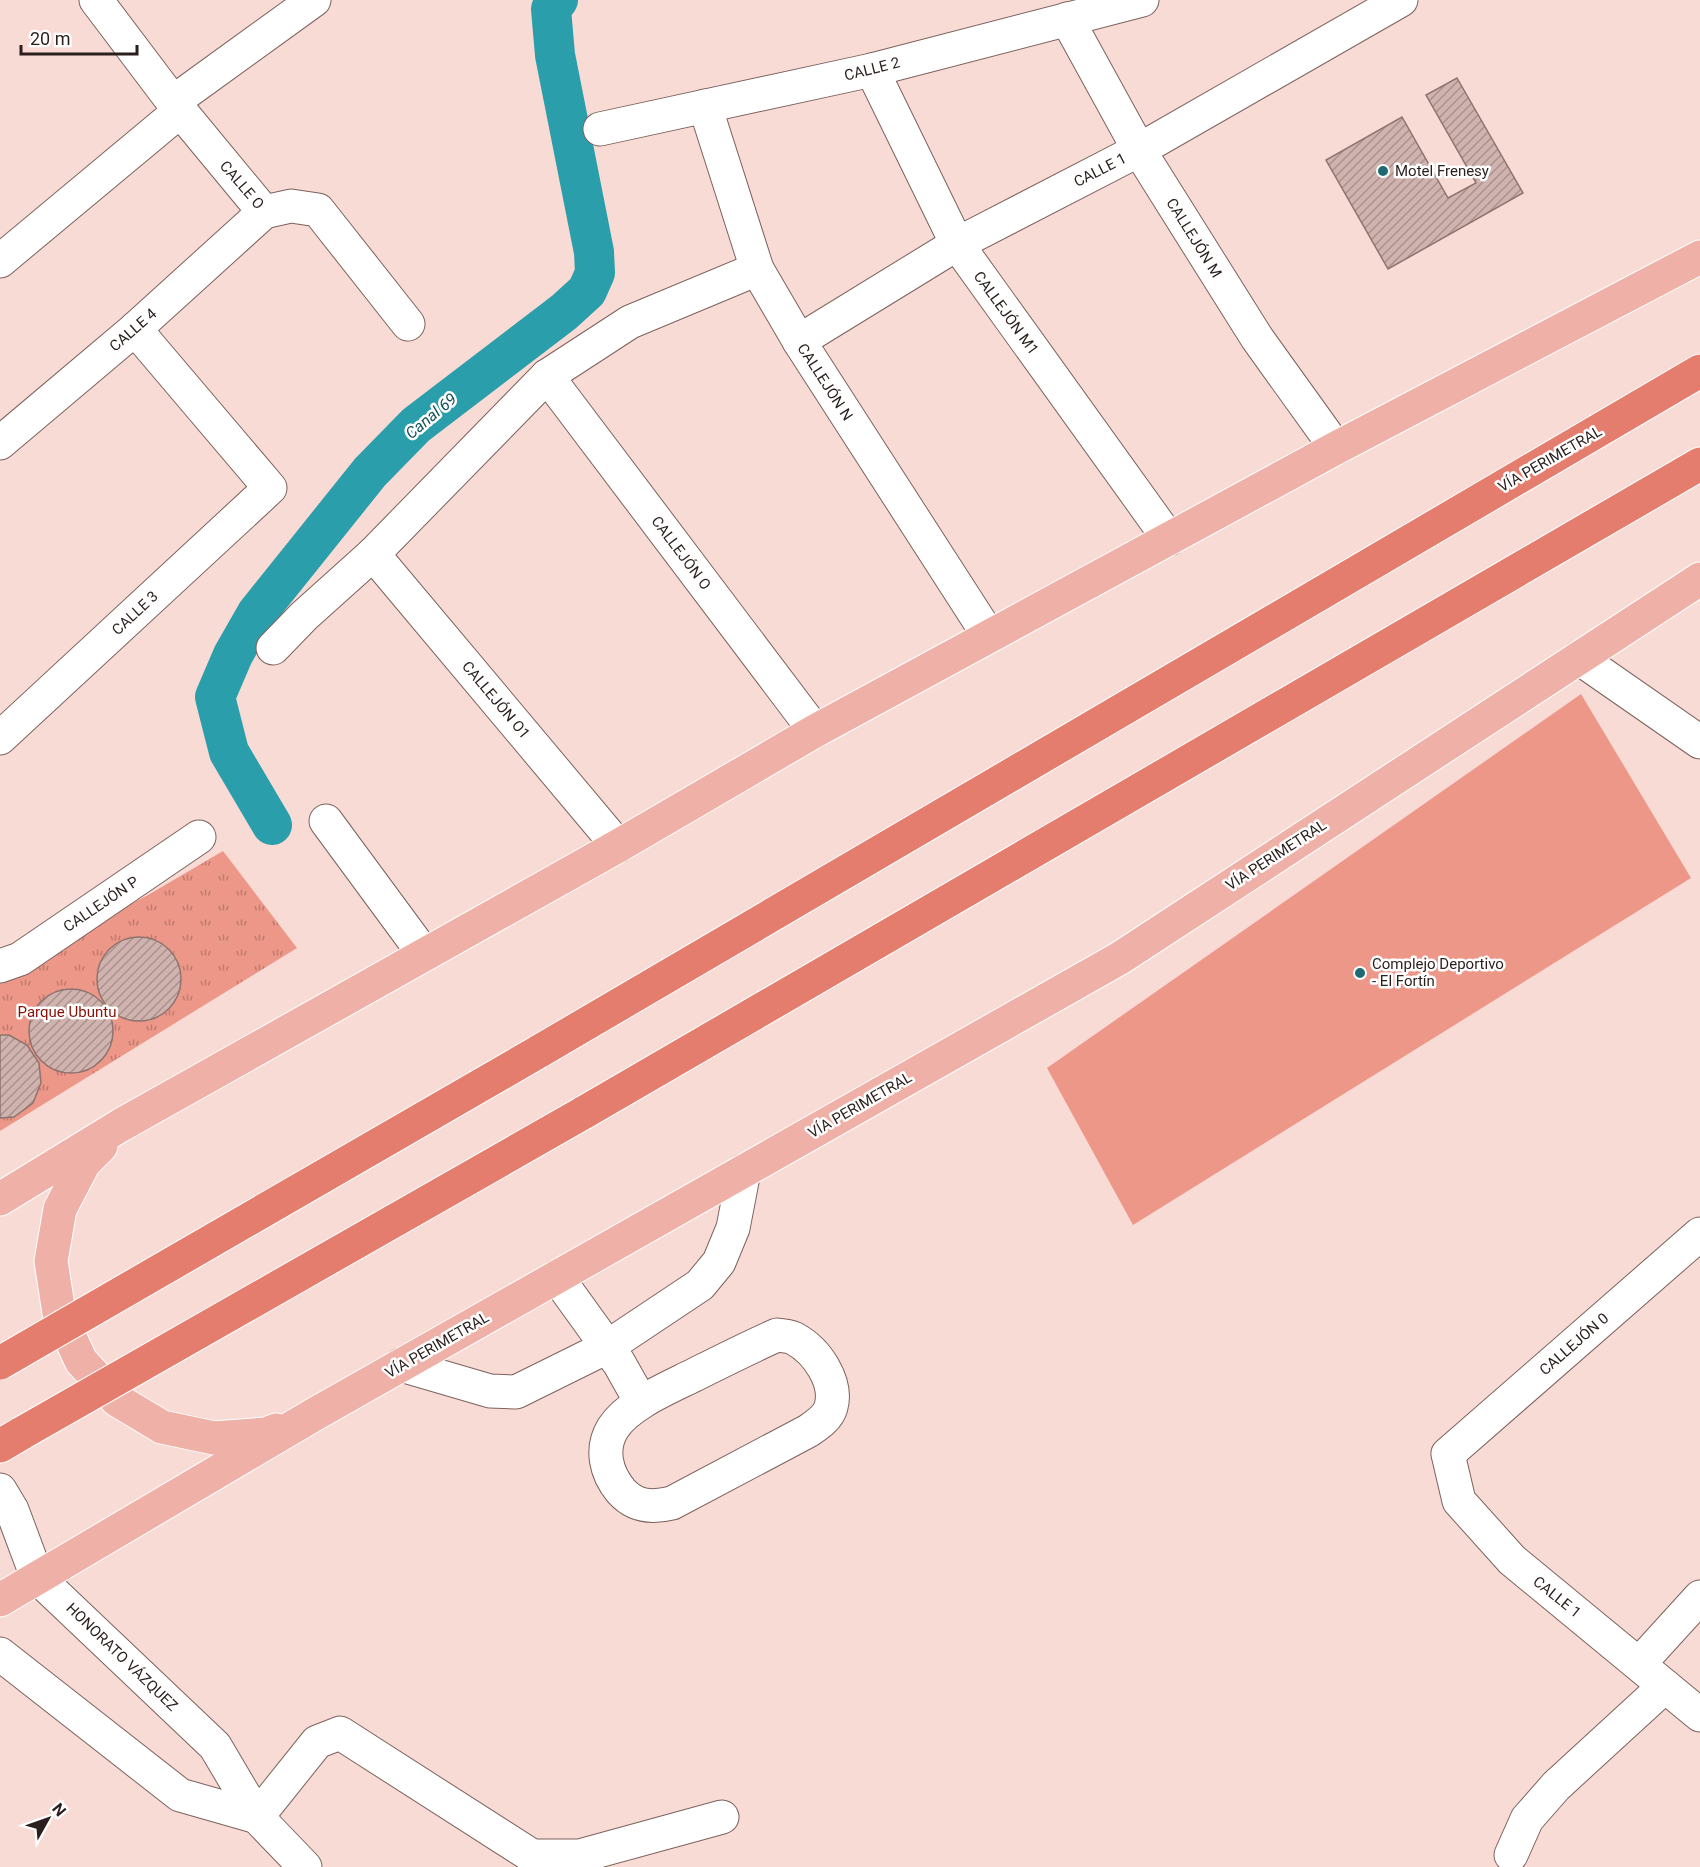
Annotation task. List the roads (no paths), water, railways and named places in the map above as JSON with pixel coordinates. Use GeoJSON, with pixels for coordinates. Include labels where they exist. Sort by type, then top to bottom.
{"type":"FeatureCollection","features":[{"type":"Feature","properties":{"kind":"highway","name":"VÍA PERIMETRAL"},"geometry":{"type":"LineString","coordinates":[[0,1363],[538,1052],[1700,371]]}},
{"type":"Feature","properties":{"kind":"highway"},"geometry":{"type":"LineString","coordinates":[[0,1446],[583,1113],[1700,464]]}},
{"type":"Feature","properties":{"kind":"main road"},"geometry":{"type":"LineString","coordinates":[[0,1199],[121,1125],[618,846],[815,731],[1336,448],[1686,264],[1700,239]]}},
{"type":"Feature","properties":{"kind":"main road","name":"VÍA PERIMETRAL"},"geometry":{"type":"LineString","coordinates":[[0,1600],[315,1414],[1120,958],[1700,579]]}},
{"type":"Feature","properties":{"kind":"main road"},"geometry":{"type":"LineString","coordinates":[[0,1178],[121,1125]]}},
{"type":"Feature","properties":{"kind":"main road"},"geometry":{"type":"LineString","coordinates":[[121,1125],[84,1163],[79,1172],[60,1209],[51,1261],[59,1313],[81,1361],[117,1400],[162,1426],[214,1438],[266,1434],[315,1414]]}},
{"type":"Feature","properties":{"kind":"street","name":"CALLE O"},"geometry":{"type":"LineString","coordinates":[[96,0],[176,107],[264,212],[291,206],[318,210],[408,324]]}},
{"type":"Feature","properties":{"kind":"street"},"geometry":{"type":"LineString","coordinates":[[0,261],[176,107],[314,0]]}},
{"type":"Feature","properties":{"kind":"street","name":"CALLE 2"},"geometry":{"type":"LineString","coordinates":[[600,129],[872,69],[1142,0]]}},
{"type":"Feature","properties":{"kind":"street","name":"CALLE 1"},"geometry":{"type":"LineString","coordinates":[[799,341],[957,244],[1139,150],[1401,0]]}},
{"type":"Feature","properties":{"kind":"street","name":"CALLEJÓN M"},"geometry":{"type":"LineString","coordinates":[[1067,19],[1139,150],[1257,338],[1336,448]]}},
{"type":"Feature","properties":{"kind":"street","name":"CALLEJÓN M1"},"geometry":{"type":"LineString","coordinates":[[872,69],[957,244],[1169,539]]}},
{"type":"Feature","properties":{"kind":"street","name":"CALLEJÓN N"},"geometry":{"type":"LineString","coordinates":[[705,106],[757,269],[799,341],[989,636]]}},
{"type":"Feature","properties":{"kind":"street","name":"CALLE 4"},"geometry":{"type":"LineString","coordinates":[[0,444],[135,329],[264,212]]}},
{"type":"Feature","properties":{"kind":"street"},"geometry":{"type":"LineString","coordinates":[[273,648],[304,616],[373,554],[547,376],[630,322],[757,269]]}},
{"type":"Feature","properties":{"kind":"street","name":"CALLE 3"},"geometry":{"type":"LineString","coordinates":[[0,738],[270,488],[135,329]]}},
{"type":"Feature","properties":{"kind":"street","name":"CALLEJÓN O"},"geometry":{"type":"LineString","coordinates":[[547,376],[815,731]]}},
{"type":"Feature","properties":{"kind":"street","name":"CALLEJÓN O1"},"geometry":{"type":"LineString","coordinates":[[373,554],[618,846]]}},
{"type":"Feature","properties":{"kind":"street"},"geometry":{"type":"LineString","coordinates":[[1579,658],[1700,742]]}},
{"type":"Feature","properties":{"kind":"street"},"geometry":{"type":"LineString","coordinates":[[326,821],[424,954]]}},
{"type":"Feature","properties":{"kind":"street","name":"CALLEJÓN P"},"geometry":{"type":"LineString","coordinates":[[0,966],[20,959],[200,837]]}},
{"type":"Feature","properties":{"kind":"street"},"geometry":{"type":"LineString","coordinates":[[402,1365],[490,1391],[516,1392],[607,1347],[700,1285],[719,1262],[733,1228],[744,1171]]}},
{"type":"Feature","properties":{"kind":"street","name":"CALLEJÓN 0"},"geometry":{"type":"LineString","coordinates":[[1448,1454],[1700,1234]]}},
{"type":"Feature","properties":{"kind":"street"},"geometry":{"type":"LineString","coordinates":[[557,1276],[619,1363],[641,1402]]}},
{"type":"Feature","properties":{"kind":"street"},"geometry":{"type":"LineString","coordinates":[[777,1335],[794,1337],[810,1351],[823,1367],[832,1389],[830,1408],[821,1421],[808,1431],[672,1503],[655,1508],[639,1504],[623,1493],[609,1474],[605,1450],[614,1427],[641,1402],[777,1335]]}},
{"type":"Feature","properties":{"kind":"street","name":"CALLE 1"},"geometry":{"type":"LineString","coordinates":[[1448,1454],[1459,1501],[1512,1560],[1700,1714]]}},
{"type":"Feature","properties":{"kind":"street","name":"HONORATO VÁZQUEZ"},"geometry":{"type":"LineString","coordinates":[[0,1490],[12,1510],[37,1577],[215,1746],[257,1817],[305,1867]]}},
{"type":"Feature","properties":{"kind":"street"},"geometry":{"type":"LineString","coordinates":[[1639,1664],[1700,1597]]}},
{"type":"Feature","properties":{"kind":"street"},"geometry":{"type":"LineString","coordinates":[[0,1654],[180,1795],[257,1817],[317,1742],[340,1733],[532,1856],[580,1856],[722,1817]]}},
{"type":"Feature","properties":{"kind":"street"},"geometry":{"type":"LineString","coordinates":[[1511,1855],[1527,1819],[1556,1786],[1665,1686]]}},
{"type":"Feature","properties":{"kind":"waterway","name":"Canal 69"},"geometry":{"type":"LineString","coordinates":[[272,825],[229,752],[215,697],[233,655],[257,613],[370,472],[416,425],[564,312],[587,291],[595,273],[594,252],[555,55],[551,9],[558,0]]}},
{"type":"Feature","properties":{"kind":"place","name":"Motel Frenesy"},"geometry":{"type":"Point","coordinates":[1383,171]}},
{"type":"Feature","properties":{"kind":"place","name":"Complejo Deportivo - El Fortín"},"geometry":{"type":"Point","coordinates":[1360,973]}},
{"type":"Feature","properties":{"kind":"park label","name":"Parque Ubuntu"},"geometry":{"type":"Point","coordinates":[67,1012]}}]}
